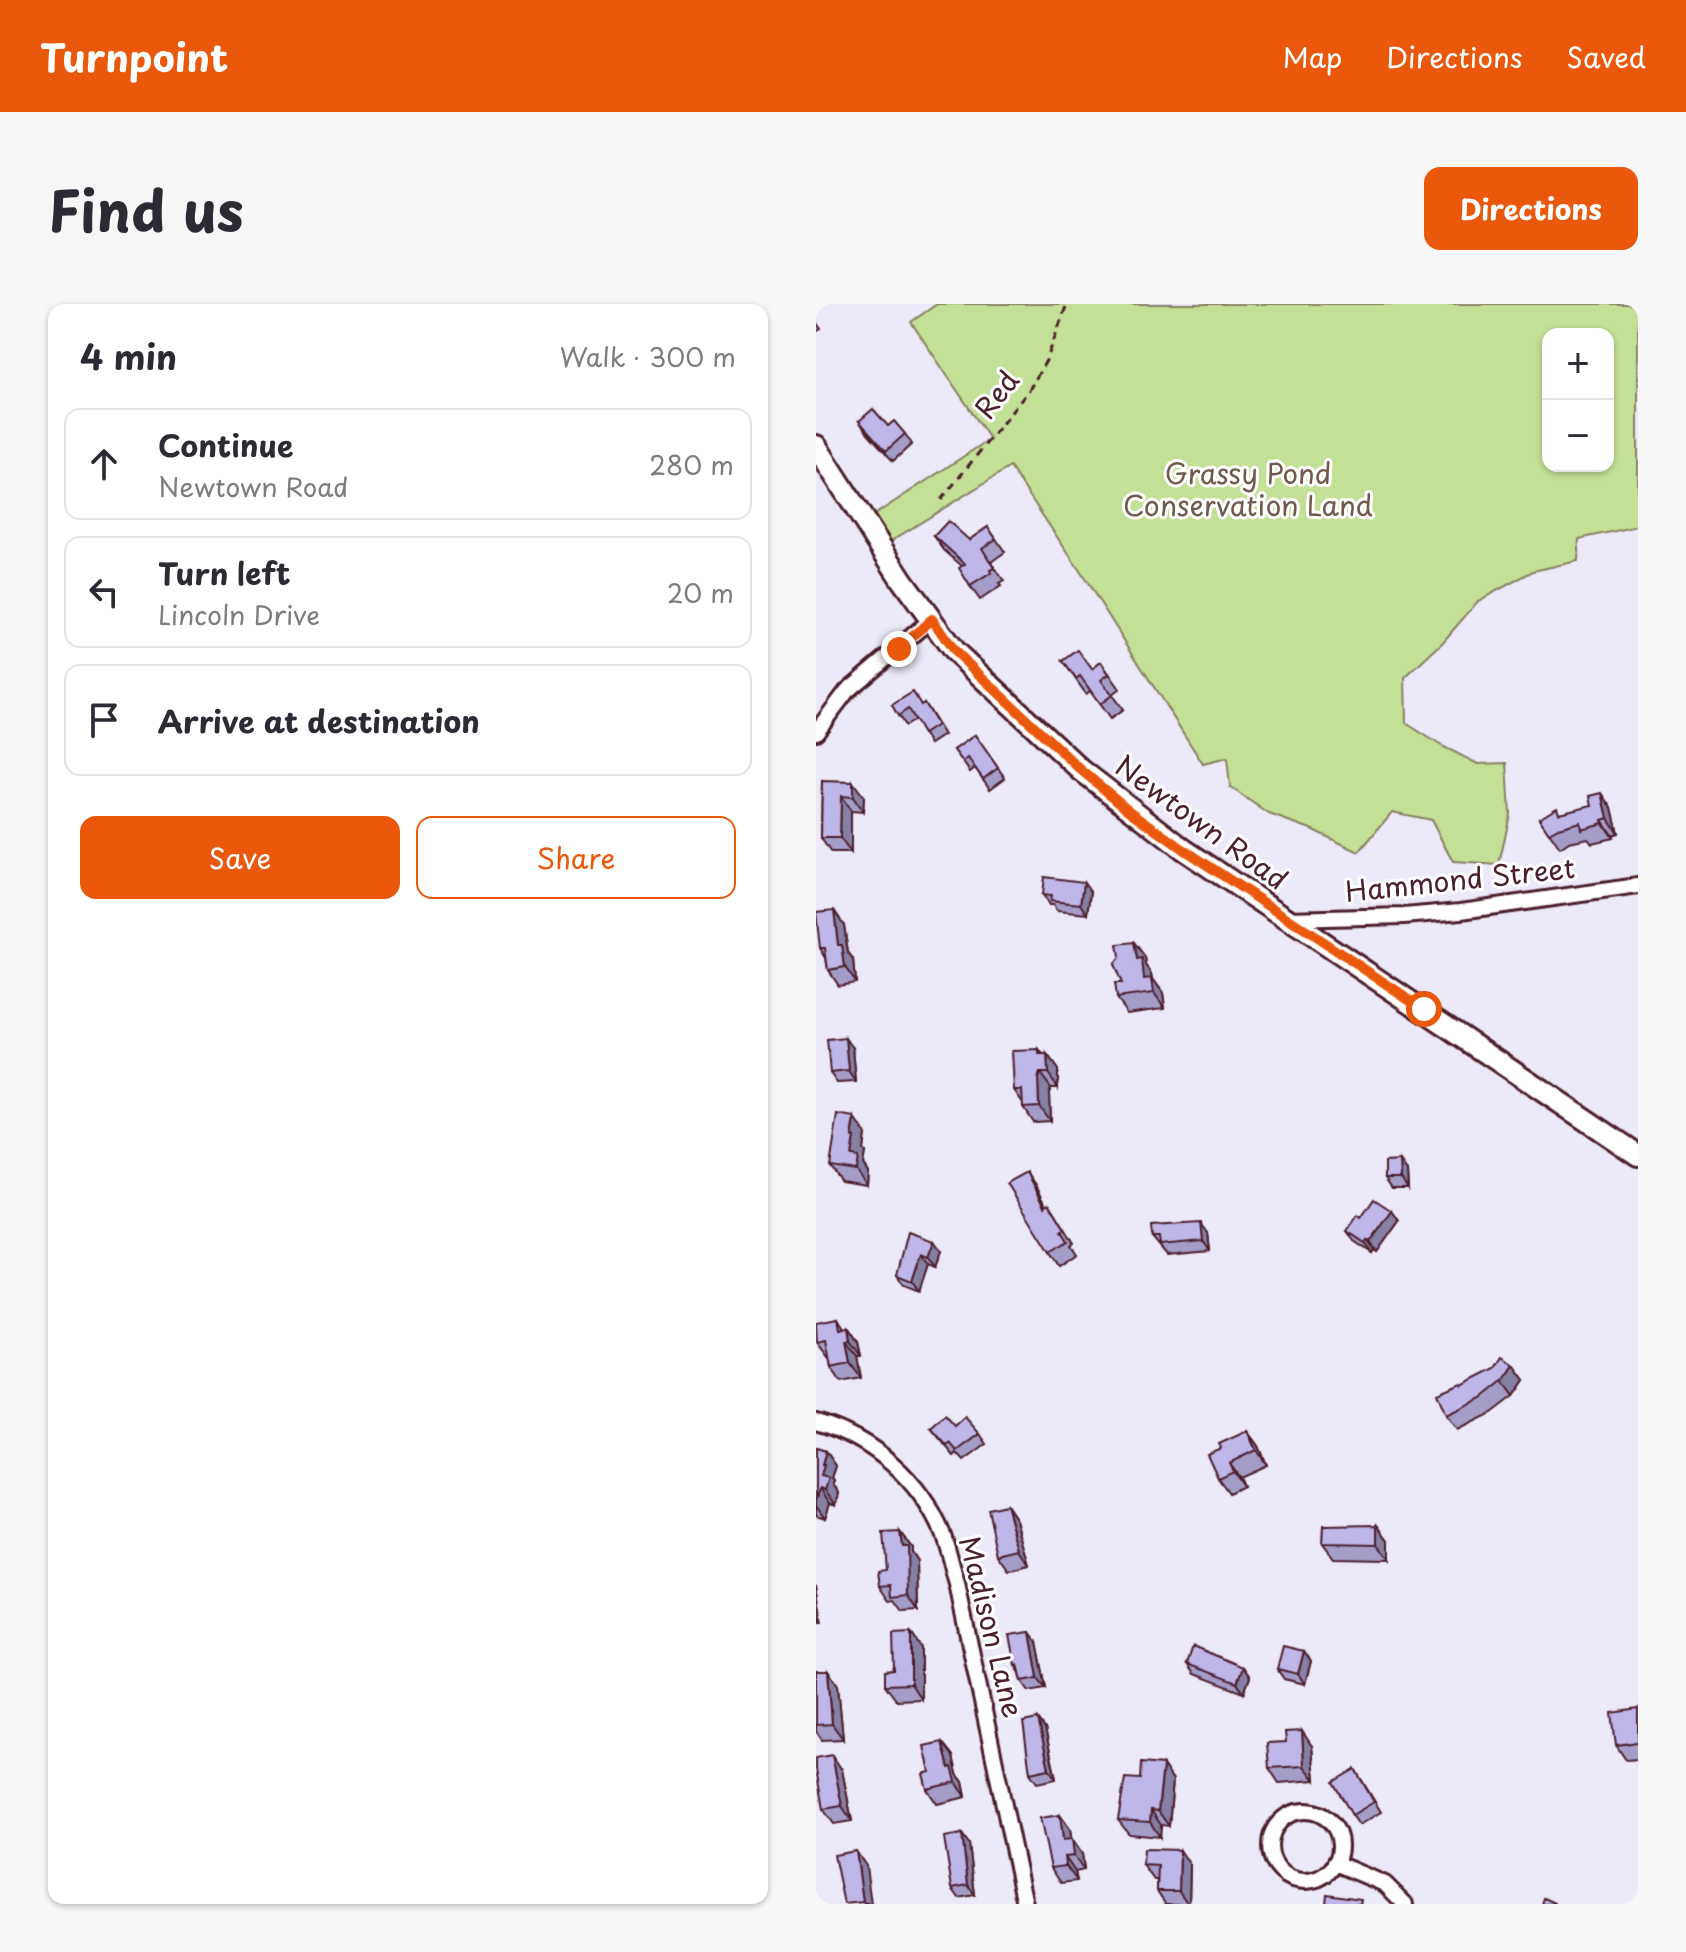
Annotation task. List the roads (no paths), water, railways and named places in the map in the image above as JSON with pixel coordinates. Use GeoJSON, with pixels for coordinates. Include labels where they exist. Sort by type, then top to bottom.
{"type":"FeatureCollection","features":[{"type":"Feature","properties":{"kind":"street","name":"Newtown Road"},"geometry":{"type":"LineString","coordinates":[[816,446],[902,580],[954,651],[1081,770],[1174,843],[1638,1155]]}},
{"type":"Feature","properties":{"kind":"street"},"geometry":{"type":"LineString","coordinates":[[816,732],[847,691],[932,619]]}},
{"type":"Feature","properties":{"kind":"street","name":"Hammond Street"},"geometry":{"type":"LineString","coordinates":[[1286,919],[1461,911],[1638,886]]}},
{"type":"Feature","properties":{"kind":"street","name":"Madison Lane"},"geometry":{"type":"LineString","coordinates":[[816,1422],[860,1441],[903,1472],[924,1500],[943,1535],[957,1584],[1025,1904]]}},
{"type":"Feature","properties":{"kind":"street"},"geometry":{"type":"LineString","coordinates":[[1296,1812],[1323,1816],[1339,1837],[1335,1863],[1330,1871],[1314,1880],[1296,1880],[1288,1876],[1280,1870],[1271,1855],[1275,1828],[1280,1821],[1296,1812]]}},
{"type":"Feature","properties":{"kind":"street"},"geometry":{"type":"LineString","coordinates":[[1335,1863],[1385,1884],[1405,1904]]}},
{"type":"Feature","properties":{"kind":"park label","name":"Grassy Pond Conservation Land"},"geometry":{"type":"Point","coordinates":[1248,490]}}]}
